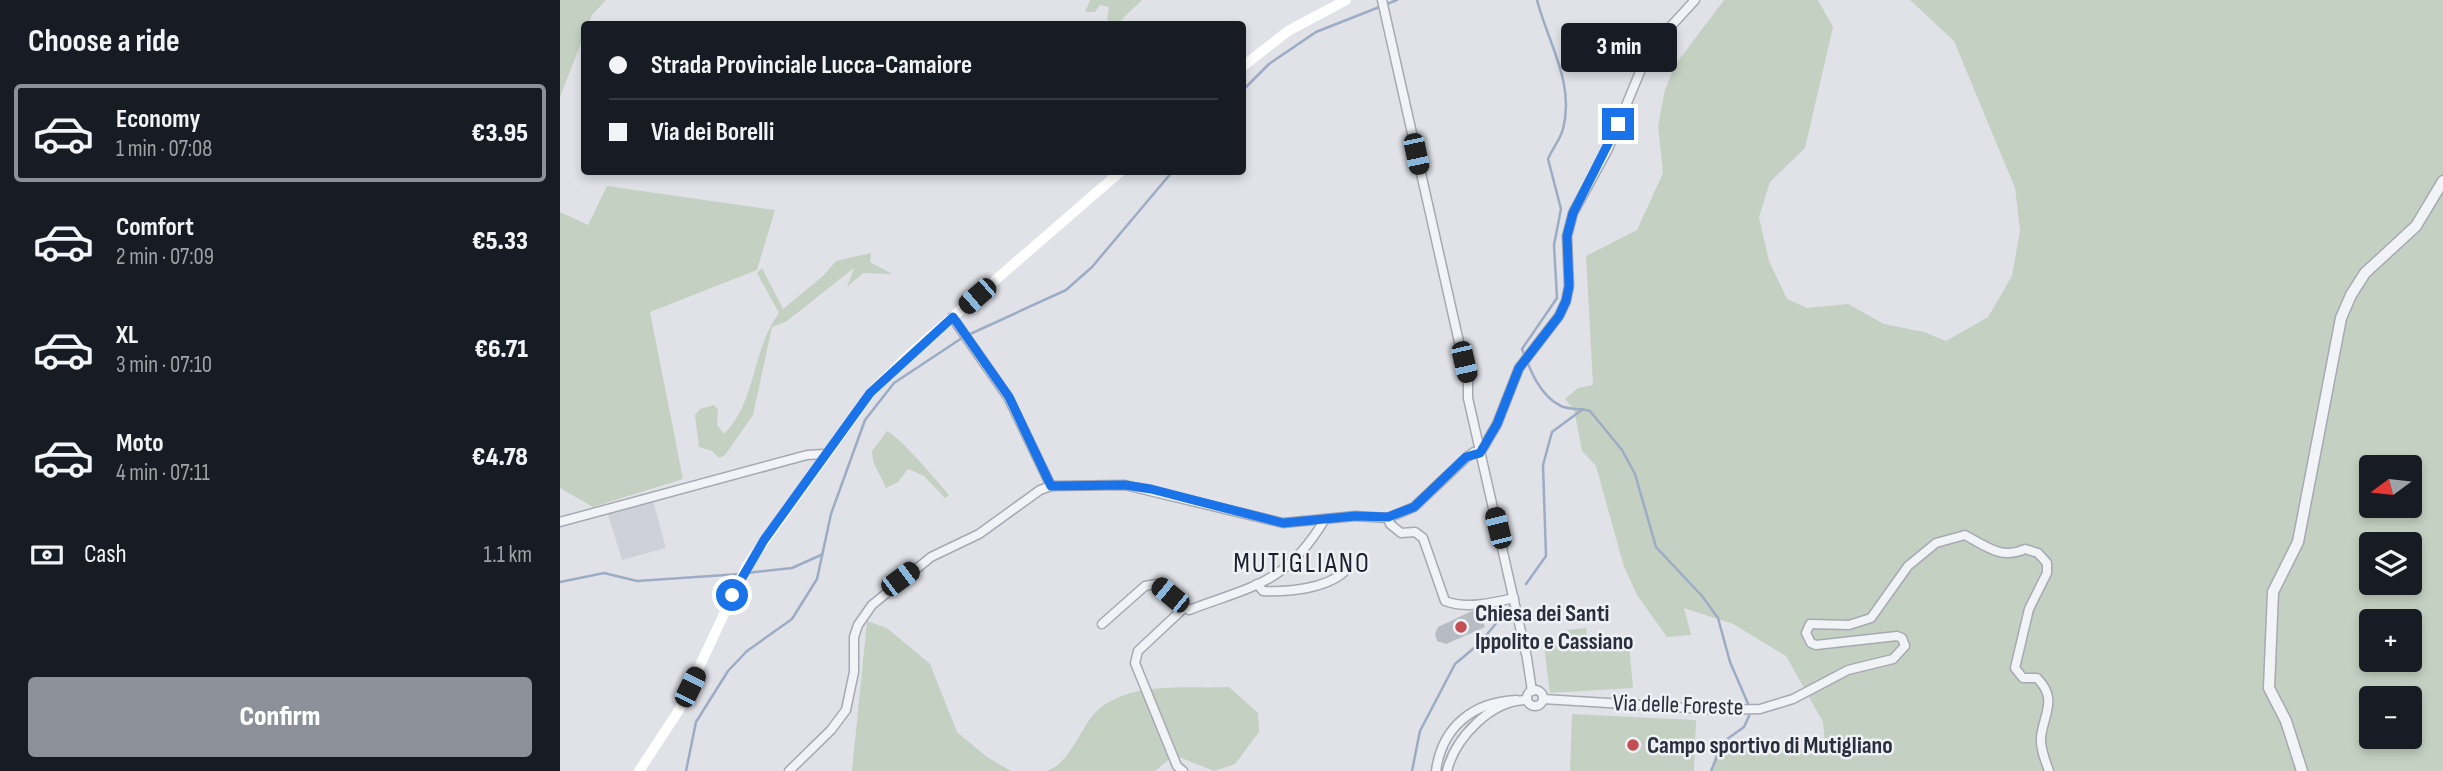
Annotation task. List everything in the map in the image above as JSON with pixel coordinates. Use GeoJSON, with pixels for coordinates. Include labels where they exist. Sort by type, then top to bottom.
{"type":"FeatureCollection","features":[{"type":"Feature","properties":{"kind":"main road"},"geometry":{"type":"LineString","coordinates":[[1246,64],[1288,31],[1346,0]]}},
{"type":"Feature","properties":{"kind":"main road"},"geometry":{"type":"LineString","coordinates":[[639,771],[679,710],[746,567],[870,393],[1116,175]]}},
{"type":"Feature","properties":{"kind":"street"},"geometry":{"type":"LineString","coordinates":[[1382,0],[1389,20],[1468,382],[1468,398],[1514,598],[1532,691],[1527,700]]}},
{"type":"Feature","properties":{"kind":"street"},"geometry":{"type":"LineString","coordinates":[[789,771],[831,730],[846,710],[855,672],[854,637],[858,625],[872,605],[931,557],[979,534],[1040,491],[1051,486],[1125,485],[1271,522],[1388,517],[1414,507],[1466,457],[1480,453],[1497,424],[1521,363],[1559,316],[1566,301],[1569,286],[1567,236],[1573,213],[1608,149],[1649,50],[1695,0]]}},
{"type":"Feature","properties":{"kind":"street"},"geometry":{"type":"LineString","coordinates":[[2302,771],[2286,721],[2269,688],[2273,592],[2298,542],[2342,317],[2351,295],[2365,273],[2416,226],[2443,181]]}},
{"type":"Feature","properties":{"kind":"street"},"geometry":{"type":"LineString","coordinates":[[953,317],[1009,397],[1051,486]]}},
{"type":"Feature","properties":{"kind":"street"},"geometry":{"type":"LineString","coordinates":[[560,522],[807,455],[824,454]]}},
{"type":"Feature","properties":{"kind":"street"},"geometry":{"type":"LineString","coordinates":[[1388,517],[1390,524],[1401,533],[1415,532],[1423,538],[1445,601],[1454,604],[1514,598]]}},
{"type":"Feature","properties":{"kind":"street"},"geometry":{"type":"LineString","coordinates":[[1102,624],[1145,586],[1156,584],[1189,610],[1278,575],[1299,558],[1325,519]]}},
{"type":"Feature","properties":{"kind":"street","name":"Via delle Foreste"},"geometry":{"type":"LineString","coordinates":[[1543,699],[1722,710],[1760,709],[1793,699],[1847,670],[1892,659],[1905,646],[1902,638],[1897,636],[1816,645],[1811,643],[1805,633],[1810,624],[1849,625],[1871,618],[1908,566],[1936,543],[1965,535],[1995,551],[2012,555],[2025,549],[2038,553],[2047,563],[2047,573],[2029,609],[2015,668],[2023,678],[2037,678],[2047,688],[2050,704],[2041,738],[2049,771]]}},
{"type":"Feature","properties":{"kind":"street"},"geometry":{"type":"LineString","coordinates":[[1257,584],[1263,591],[1324,584],[1345,572]]}},
{"type":"Feature","properties":{"kind":"street"},"geometry":{"type":"LineString","coordinates":[[1183,771],[1177,765],[1135,663],[1138,651],[1185,607]]}},
{"type":"Feature","properties":{"kind":"street"},"geometry":{"type":"LineString","coordinates":[[1527,700],[1530,705],[1537,706],[1543,699],[1539,692],[1532,691]]}},
{"type":"Feature","properties":{"kind":"street"},"geometry":{"type":"LineString","coordinates":[[1447,771],[1463,737],[1495,710],[1516,700]]}},
{"type":"Feature","properties":{"kind":"street"},"geometry":{"type":"LineString","coordinates":[[1436,771],[1442,746],[1462,718],[1488,704],[1527,700]]}},
{"type":"Feature","properties":{"kind":"shaded area"},"geometry":{"type":"Polygon","coordinates":[[[653,501],[666,548],[622,560],[608,514],[653,501]]]}},
{"type":"Feature","properties":{"kind":"green space"},"geometry":{"type":"Polygon","coordinates":[[[560,0],[606,0],[589,21],[581,21],[581,43],[560,97],[560,0]]]}},
{"type":"Feature","properties":{"kind":"green space"},"geometry":{"type":"Polygon","coordinates":[[[1090,0],[1142,0],[1120,21],[1107,20],[1109,7],[1100,5],[1095,12],[1085,12],[1090,0]]]}},
{"type":"Feature","properties":{"kind":"green space"},"geometry":{"type":"Polygon","coordinates":[[[1724,0],[1818,0],[1833,27],[1805,148],[1770,182],[1759,217],[1769,261],[1787,299],[1807,308],[1848,304],[1884,324],[1924,332],[1946,341],[1988,317],[2012,276],[2020,230],[2015,188],[1954,41],[1910,0],[2443,0],[2443,771],[1711,771],[1718,744],[1757,739],[1796,751],[1825,744],[1823,722],[1786,656],[1733,624],[1684,608],[1691,635],[1667,637],[1637,595],[1624,567],[1596,466],[1582,451],[1574,409],[1565,399],[1578,388],[1593,385],[1586,256],[1637,230],[1663,173],[1658,126],[1665,90],[1675,65],[1724,0]]]}},
{"type":"Feature","properties":{"kind":"green space"},"geometry":{"type":"Polygon","coordinates":[[[607,186],[775,210],[757,270],[650,312],[683,479],[593,507],[560,488],[560,212],[588,225],[607,186]]]}},
{"type":"Feature","properties":{"kind":"green space"},"geometry":{"type":"Polygon","coordinates":[[[871,253],[870,262],[892,274],[863,273],[847,287],[854,268],[787,321],[772,327],[753,415],[725,455],[719,458],[712,451],[699,447],[695,415],[700,409],[714,405],[718,410],[717,425],[724,434],[735,421],[749,391],[763,343],[779,313],[757,273],[762,268],[783,309],[824,275],[836,261],[871,253]]]}},
{"type":"Feature","properties":{"kind":"green space"},"geometry":{"type":"Polygon","coordinates":[[[887,431],[910,451],[949,495],[945,498],[924,476],[908,469],[898,482],[886,488],[873,461],[872,451],[887,431]]]}},
{"type":"Feature","properties":{"kind":"green space"},"geometry":{"type":"Polygon","coordinates":[[[867,621],[887,628],[930,664],[957,732],[987,757],[1011,771],[852,771],[867,621]]]}},
{"type":"Feature","properties":{"kind":"green space"},"geometry":{"type":"Polygon","coordinates":[[[1586,628],[1588,645],[1629,642],[1633,688],[1550,693],[1544,646],[1568,644],[1567,630],[1586,628]]]}},
{"type":"Feature","properties":{"kind":"green space"},"geometry":{"type":"Polygon","coordinates":[[[1229,687],[1258,713],[1259,732],[1235,764],[1214,771],[1174,755],[1155,771],[1047,771],[1063,760],[1098,710],[1126,694],[1160,688],[1229,687]]]}},
{"type":"Feature","properties":{"kind":"green space","name":"Campo sportivo di Mutigliano"},"geometry":{"type":"Polygon","coordinates":[[[1572,714],[1696,720],[1694,771],[1570,771],[1572,714]]]}},
{"type":"Feature","properties":{"kind":"building","name":"Chiesa dei Santi Ippolito e Cassiano"},"geometry":{"type":"Polygon","coordinates":[[[1472,611],[1478,611],[1485,627],[1446,644],[1437,641],[1435,634],[1438,627],[1472,611]]]}},
{"type":"Feature","properties":{"kind":"waterway"},"geometry":{"type":"LineString","coordinates":[[1246,87],[1269,64],[1316,32],[1397,0]]}},
{"type":"Feature","properties":{"kind":"waterway"},"geometry":{"type":"LineString","coordinates":[[1537,0],[1559,63],[1566,95],[1566,112],[1562,133],[1548,159],[1561,209],[1554,245],[1557,298],[1522,349],[1532,374],[1547,396],[1564,407],[1590,411],[1622,450],[1635,474],[1656,547],[1702,596],[1718,618],[1730,662],[1749,706]]}},
{"type":"Feature","properties":{"kind":"waterway"},"geometry":{"type":"LineString","coordinates":[[968,335],[1066,290],[1092,267],[1169,175]]}},
{"type":"Feature","properties":{"kind":"waterway"},"geometry":{"type":"LineString","coordinates":[[686,771],[696,722],[728,671],[747,651],[792,619],[817,579],[831,514],[865,420],[894,383],[962,338]]}},
{"type":"Feature","properties":{"kind":"waterway"},"geometry":{"type":"LineString","coordinates":[[1526,584],[1546,556],[1543,465],[1552,432],[1583,409]]}},
{"type":"Feature","properties":{"kind":"waterway"},"geometry":{"type":"LineString","coordinates":[[747,573],[792,568],[821,555]]}},
{"type":"Feature","properties":{"kind":"waterway"},"geometry":{"type":"LineString","coordinates":[[560,582],[604,573],[637,581],[740,574]]}},
{"type":"Feature","properties":{"kind":"waterway"},"geometry":{"type":"LineString","coordinates":[[1412,771],[1420,731],[1455,664],[1480,643],[1511,605]]}},
{"type":"Feature","properties":{"kind":"waterway"},"geometry":{"type":"LineString","coordinates":[[1711,771],[1723,742],[1744,727],[1749,716]]}},
{"type":"Feature","properties":{"kind":"place","name":"Chiesa dei Santi Ippolito e Cassiano"},"geometry":{"type":"Point","coordinates":[1461,627]}},
{"type":"Feature","properties":{"kind":"place","name":"Campo sportivo di Mutigliano"},"geometry":{"type":"Point","coordinates":[1633,745]}},
{"type":"Feature","properties":{"kind":"district","name":"MUTIGLIANO"},"geometry":{"type":"Point","coordinates":[1302,563]}},
{"type":"Feature","properties":{"kind":"route"},"geometry":{"type":"LineString","coordinates":[[732,595],[764,540],[870,393],[953,317],[1009,397],[1051,486],[1125,485],[1151,489],[1230,512],[1283,523],[1355,516],[1396,517],[1405,513],[1433,492],[1466,457],[1474,452],[1480,453],[1497,424],[1519,368],[1559,316],[1569,286],[1567,236],[1573,213],[1608,149],[1618,124]]}}]}
